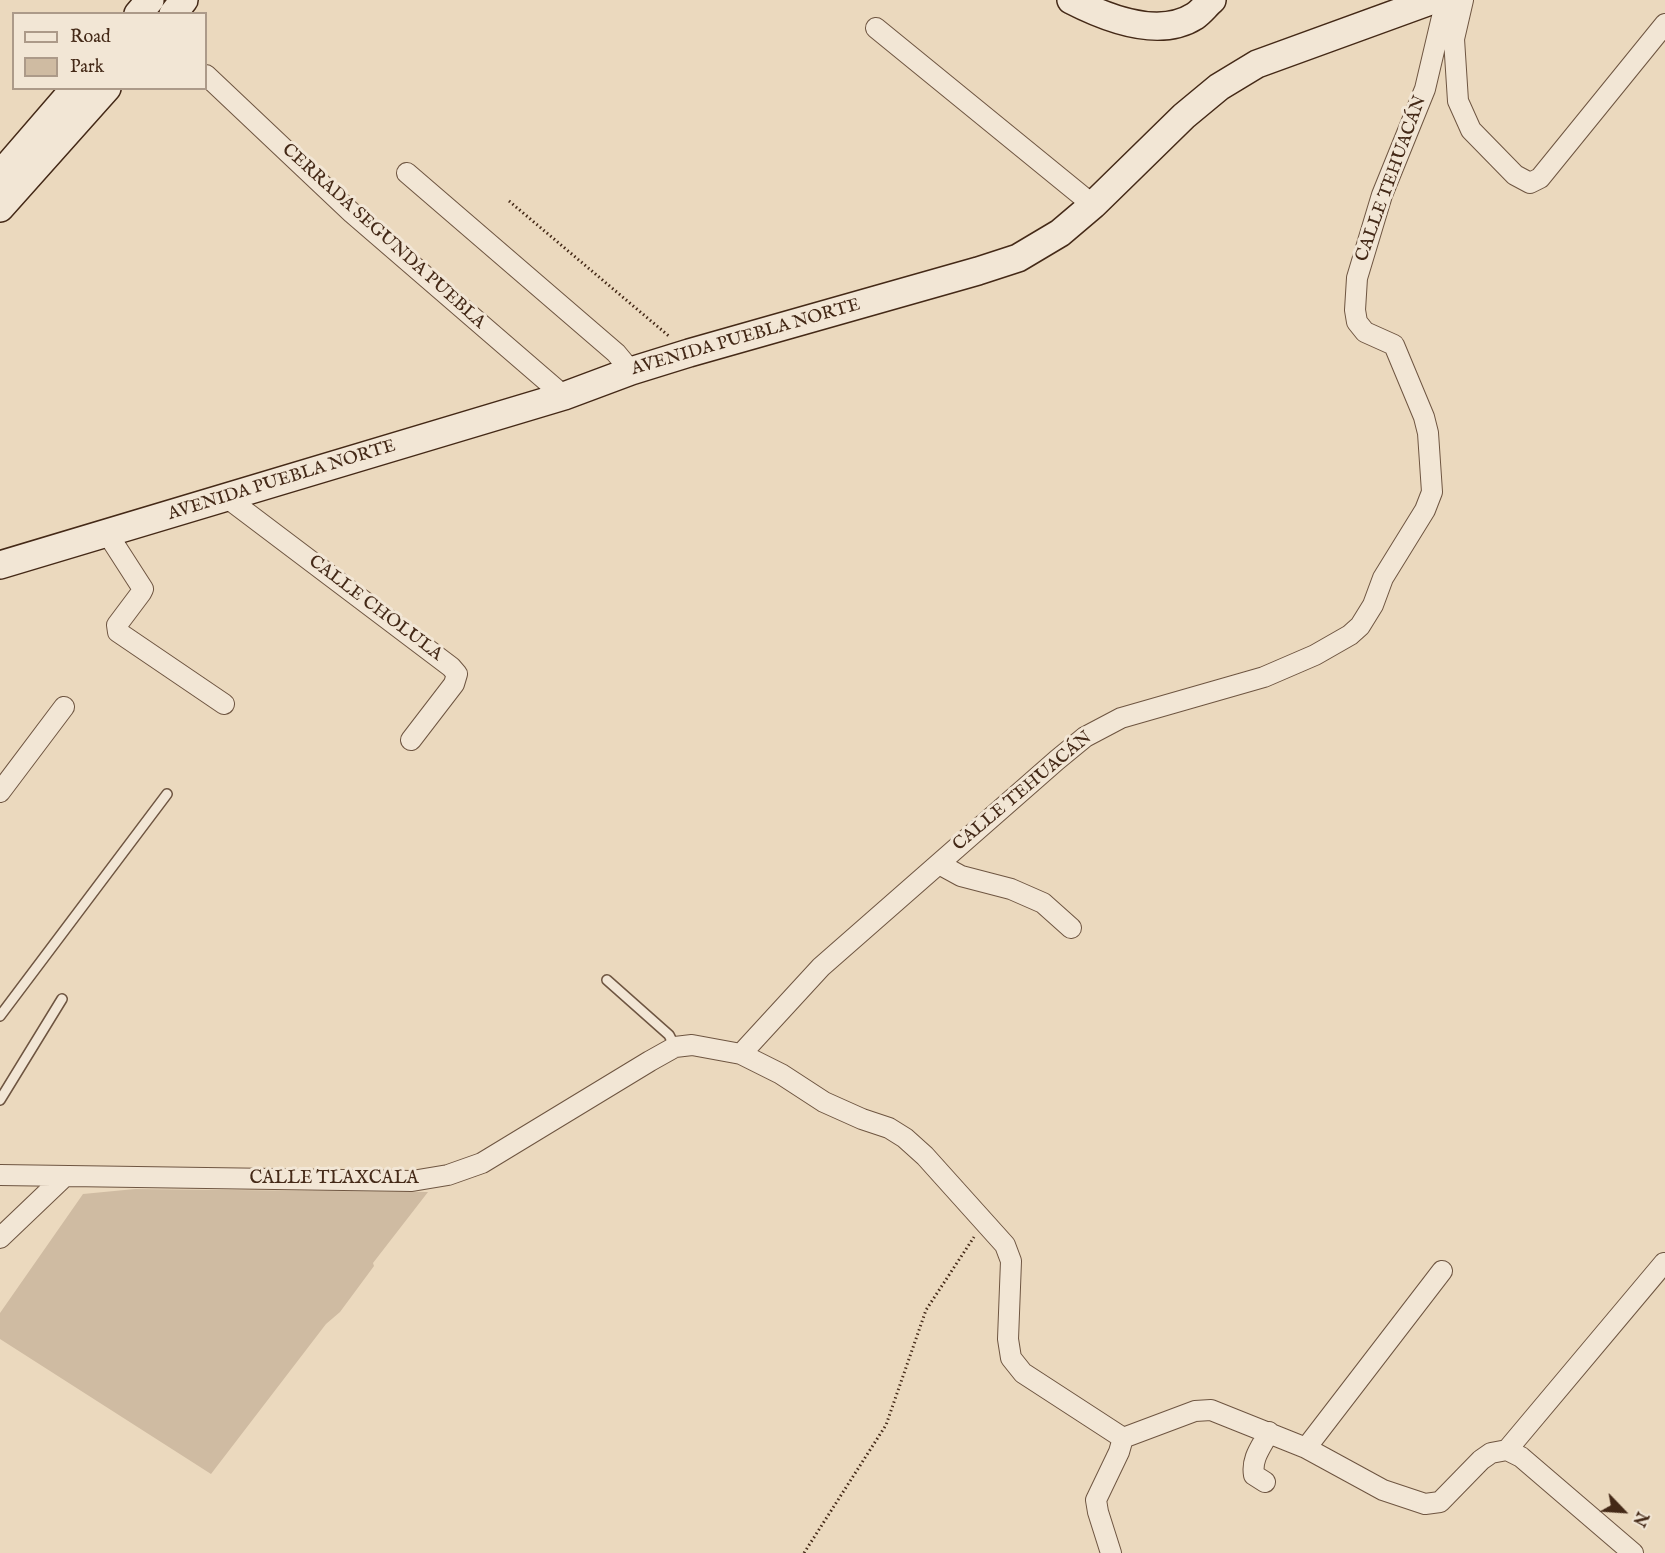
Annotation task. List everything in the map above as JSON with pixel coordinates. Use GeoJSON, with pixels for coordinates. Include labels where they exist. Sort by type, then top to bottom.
{"type":"FeatureCollection","features":[{"type":"Feature","properties":{"kind":"street"},"geometry":{"type":"LineString","coordinates":[[140,12],[150,0]]}},
{"type":"Feature","properties":{"kind":"street"},"geometry":{"type":"LineString","coordinates":[[174,12],[184,0]]}},
{"type":"Feature","properties":{"kind":"street"},"geometry":{"type":"LineString","coordinates":[[1071,0],[1131,24],[1166,26],[1194,16],[1212,0]]}},
{"type":"Feature","properties":{"kind":"street","name":"AVENIDA PUEBLA NORTE"},"geometry":{"type":"LineString","coordinates":[[0,565],[564,396],[631,370],[978,272],[1018,258],[1060,233],[1093,205],[1184,116],[1219,87],[1257,64],[1433,0]]}},
{"type":"Feature","properties":{"kind":"street","name":"CALLE TEHUACÁN"},"geometry":{"type":"LineString","coordinates":[[741,1054],[821,967],[1085,737],[1121,718],[1239,685],[1315,655],[1360,626],[1373,605],[1383,578],[1425,510],[1432,492],[1428,433],[1424,417],[1394,345],[1365,332],[1357,322],[1357,278],[1382,195],[1425,89],[1446,0]]}},
{"type":"Feature","properties":{"kind":"street"},"geometry":{"type":"LineString","coordinates":[[1463,0],[1454,39],[1458,101],[1471,130],[1515,176],[1530,183],[1540,178],[1665,24]]}},
{"type":"Feature","properties":{"kind":"street"},"geometry":{"type":"LineString","coordinates":[[876,28],[1093,205]]}},
{"type":"Feature","properties":{"kind":"street","name":"CERRADA SEGUNDA PUEBLA"},"geometry":{"type":"LineString","coordinates":[[207,76],[352,213],[564,396]]}},
{"type":"Feature","properties":{"kind":"street"},"geometry":{"type":"LineString","coordinates":[[0,175],[73,90]]}},
{"type":"Feature","properties":{"kind":"street"},"geometry":{"type":"LineString","coordinates":[[0,208],[105,90]]}},
{"type":"Feature","properties":{"kind":"street"},"geometry":{"type":"LineString","coordinates":[[407,173],[607,345],[631,370]]}},
{"type":"Feature","properties":{"kind":"street","name":"CALLE CHOLULA"},"geometry":{"type":"LineString","coordinates":[[226,498],[452,667],[457,674],[454,684],[411,740]]}},
{"type":"Feature","properties":{"kind":"street"},"geometry":{"type":"LineString","coordinates":[[107,533],[143,589],[120,619],[117,626],[118,632],[224,704]]}},
{"type":"Feature","properties":{"kind":"street"},"geometry":{"type":"LineString","coordinates":[[0,792],[64,707]]}},
{"type":"Feature","properties":{"kind":"street"},"geometry":{"type":"LineString","coordinates":[[939,864],[961,876],[1011,890],[1042,903],[1071,928]]}},
{"type":"Feature","properties":{"kind":"street","name":"CALLE TLAXCALA"},"geometry":{"type":"LineString","coordinates":[[0,1175],[412,1181],[447,1176],[482,1163],[675,1047],[692,1045],[741,1054],[781,1074],[824,1102],[889,1128],[905,1138],[925,1156],[1005,1245],[1011,1261],[1008,1340],[1011,1358],[1023,1373],[1123,1438]]}},
{"type":"Feature","properties":{"kind":"street"},"geometry":{"type":"LineString","coordinates":[[0,1238],[65,1176]]}},
{"type":"Feature","properties":{"kind":"street"},"geometry":{"type":"LineString","coordinates":[[1507,1450],[1664,1263]]}},
{"type":"Feature","properties":{"kind":"street"},"geometry":{"type":"LineString","coordinates":[[1306,1448],[1442,1271]]}},
{"type":"Feature","properties":{"kind":"street"},"geometry":{"type":"LineString","coordinates":[[1111,1553],[1096,1500],[1119,1452],[1123,1438],[1195,1411],[1210,1410],[1306,1448],[1383,1490],[1425,1504],[1440,1502],[1481,1460],[1491,1453],[1507,1450],[1521,1457],[1633,1553]]}},
{"type":"Feature","properties":{"kind":"street"},"geometry":{"type":"LineString","coordinates":[[1265,1482],[1254,1475],[1253,1467],[1254,1459],[1269,1432]]}},
{"type":"Feature","properties":{"kind":"lane"},"geometry":{"type":"LineString","coordinates":[[0,1016],[167,794]]}},
{"type":"Feature","properties":{"kind":"lane"},"geometry":{"type":"LineString","coordinates":[[608,980],[669,1035],[675,1047]]}},
{"type":"Feature","properties":{"kind":"lane"},"geometry":{"type":"LineString","coordinates":[[0,1100],[62,999]]}},
{"type":"Feature","properties":{"kind":"path"},"geometry":{"type":"LineString","coordinates":[[509,201],[689,353]]}},
{"type":"Feature","properties":{"kind":"path"},"geometry":{"type":"LineString","coordinates":[[804,1553],[886,1425],[926,1310],[984,1222]]}},
{"type":"Feature","properties":{"kind":"green space"},"geometry":{"type":"Polygon","coordinates":[[[135,1189],[428,1192],[373,1263],[374,1266],[340,1312],[326,1324],[211,1474],[0,1339],[0,1313],[83,1194],[135,1189]]]}}]}
